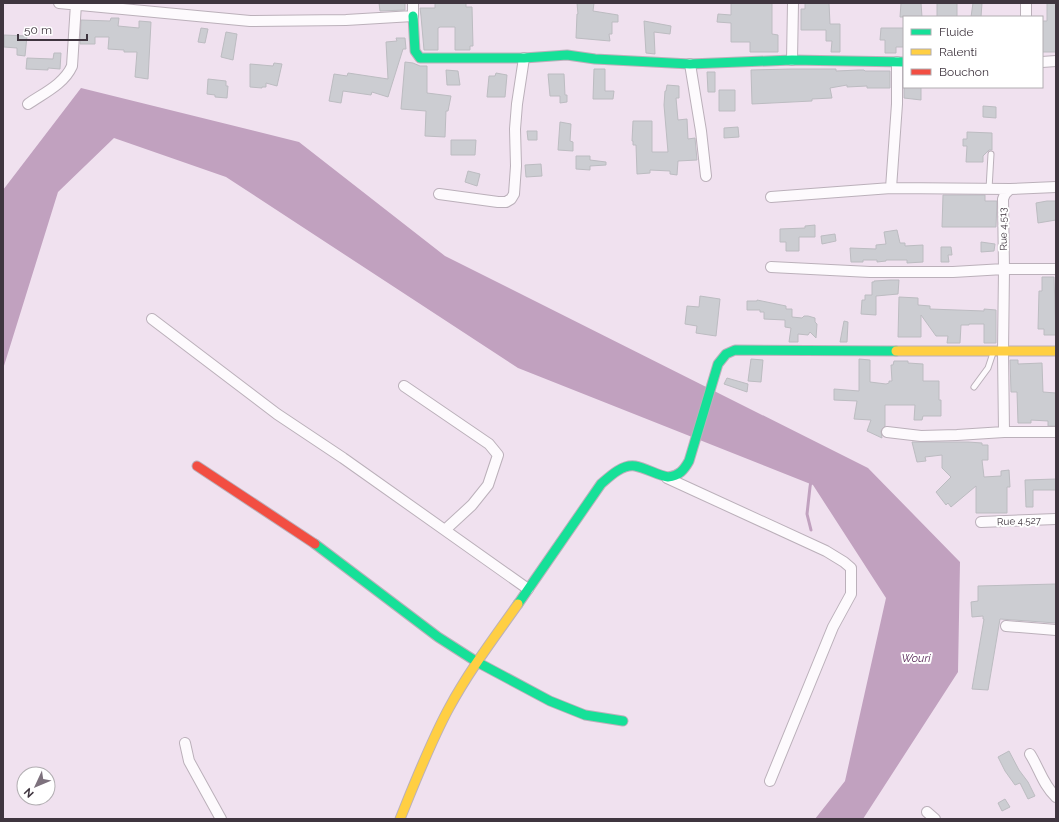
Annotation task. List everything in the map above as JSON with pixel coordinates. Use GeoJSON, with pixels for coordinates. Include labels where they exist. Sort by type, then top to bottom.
{"type":"FeatureCollection","features":[{"type":"Feature","properties":{"kind":"street"},"geometry":{"type":"LineString","coordinates":[[59,3],[250,21],[346,20],[413,16]]}},
{"type":"Feature","properties":{"kind":"street"},"geometry":{"type":"LineString","coordinates":[[413,3],[415,51],[420,58],[524,58],[567,56],[595,60],[690,64],[792,60],[901,62],[891,188]]}},
{"type":"Feature","properties":{"kind":"street"},"geometry":{"type":"LineString","coordinates":[[792,60],[793,3]]}},
{"type":"Feature","properties":{"kind":"street"},"geometry":{"type":"LineString","coordinates":[[1026,3],[1026,16]]}},
{"type":"Feature","properties":{"kind":"street"},"geometry":{"type":"LineString","coordinates":[[28,104],[68,75],[72,66],[76,4]]}},
{"type":"Feature","properties":{"kind":"street"},"geometry":{"type":"LineString","coordinates":[[439,194],[498,202],[506,202],[511,199],[514,194],[516,166],[516,104],[524,58]]}},
{"type":"Feature","properties":{"kind":"street"},"geometry":{"type":"LineString","coordinates":[[1043,62],[1056,61]]}},
{"type":"Feature","properties":{"kind":"street"},"geometry":{"type":"LineString","coordinates":[[690,64],[701,131],[706,176]]}},
{"type":"Feature","properties":{"kind":"street"},"geometry":{"type":"LineString","coordinates":[[771,197],[891,188],[989,188],[1010,190],[1056,187]]}},
{"type":"Feature","properties":{"kind":"street","name":"Rue 4.513"},"geometry":{"type":"LineString","coordinates":[[1004,432],[998,352],[1004,269],[1003,199],[1005,194],[1010,190]]}},
{"type":"Feature","properties":{"kind":"street"},"geometry":{"type":"LineString","coordinates":[[772,267],[900,272],[1056,269]]}},
{"type":"Feature","properties":{"kind":"street"},"geometry":{"type":"LineString","coordinates":[[152,319],[278,414],[446,529],[528,589]]}},
{"type":"Feature","properties":{"kind":"street"},"geometry":{"type":"LineString","coordinates":[[667,478],[676,476],[685,470],[718,364],[726,354],[735,350],[1056,351]]}},
{"type":"Feature","properties":{"kind":"street"},"geometry":{"type":"LineString","coordinates":[[404,386],[444,415],[489,444],[498,455],[488,485],[472,506],[446,529]]}},
{"type":"Feature","properties":{"kind":"street"},"geometry":{"type":"LineString","coordinates":[[886,432],[921,436],[1004,432],[1056,432]]}},
{"type":"Feature","properties":{"kind":"street"},"geometry":{"type":"LineString","coordinates":[[197,466],[320,547],[438,637],[477,662],[550,701],[585,715],[623,721]]}},
{"type":"Feature","properties":{"kind":"street"},"geometry":{"type":"LineString","coordinates":[[400,819],[416,776],[449,708],[477,662],[601,484],[618,470],[634,466],[667,478],[826,551],[844,562],[850,568],[852,594],[833,627],[770,781]]}},
{"type":"Feature","properties":{"kind":"street","name":"Rue 4.527"},"geometry":{"type":"LineString","coordinates":[[981,522],[1056,519]]}},
{"type":"Feature","properties":{"kind":"street"},"geometry":{"type":"LineString","coordinates":[[1006,626],[1056,630]]}},
{"type":"Feature","properties":{"kind":"street"},"geometry":{"type":"LineString","coordinates":[[185,743],[189,762],[221,819]]}},
{"type":"Feature","properties":{"kind":"street"},"geometry":{"type":"LineString","coordinates":[[1030,754],[1037,766],[1042,780],[1056,797]]}},
{"type":"Feature","properties":{"kind":"street"},"geometry":{"type":"LineString","coordinates":[[927,812],[935,819]]}},
{"type":"Feature","properties":{"kind":"lane"},"geometry":{"type":"LineString","coordinates":[[989,188],[991,154]]}},
{"type":"Feature","properties":{"kind":"lane"},"geometry":{"type":"LineString","coordinates":[[974,387],[998,352]]}},
{"type":"Feature","properties":{"kind":"water","name":"Wouri"},"geometry":{"type":"Polygon","coordinates":[[[81,88],[299,142],[445,256],[868,468],[960,562],[958,672],[863,819],[815,819],[845,781],[886,598],[813,485],[518,368],[226,177],[114,138],[58,192],[3,369],[3,190],[81,88]]]}},
{"type":"Feature","properties":{"kind":"building"},"geometry":{"type":"Polygon","coordinates":[[[379,3],[405,3],[405,10],[380,11],[379,3]]]}},
{"type":"Feature","properties":{"kind":"building"},"geometry":{"type":"Polygon","coordinates":[[[435,3],[466,3],[466,7],[472,7],[473,46],[470,46],[470,50],[455,50],[455,27],[440,27],[438,28],[438,50],[424,50],[420,8],[435,8],[435,3]]]}},
{"type":"Feature","properties":{"kind":"building"},"geometry":{"type":"Polygon","coordinates":[[[577,3],[594,3],[593,11],[618,15],[618,22],[612,22],[612,34],[609,34],[610,41],[576,38],[578,14],[577,3]]]}},
{"type":"Feature","properties":{"kind":"building"},"geometry":{"type":"Polygon","coordinates":[[[731,3],[772,3],[772,34],[778,35],[778,52],[750,52],[750,42],[731,42],[731,23],[717,22],[718,14],[731,15],[731,3]]]}},
{"type":"Feature","properties":{"kind":"building"},"geometry":{"type":"Polygon","coordinates":[[[805,3],[829,3],[830,24],[840,24],[840,52],[831,52],[832,41],[826,41],[826,30],[801,30],[801,9],[805,9],[805,3]]]}},
{"type":"Feature","properties":{"kind":"building"},"geometry":{"type":"Polygon","coordinates":[[[901,3],[921,3],[922,16],[900,17],[901,3]]]}},
{"type":"Feature","properties":{"kind":"building"},"geometry":{"type":"Polygon","coordinates":[[[937,3],[957,3],[957,16],[937,16],[937,3]]]}},
{"type":"Feature","properties":{"kind":"building"},"geometry":{"type":"Polygon","coordinates":[[[973,3],[982,3],[981,16],[971,16],[973,3]]]}},
{"type":"Feature","properties":{"kind":"building"},"geometry":{"type":"Polygon","coordinates":[[[1047,3],[1056,3],[1056,52],[1043,52],[1043,21],[1047,21],[1047,3]]]}},
{"type":"Feature","properties":{"kind":"building"},"geometry":{"type":"Polygon","coordinates":[[[111,18],[119,18],[118,26],[139,28],[139,21],[151,22],[148,79],[135,77],[137,52],[124,52],[124,50],[108,49],[109,37],[95,37],[95,44],[80,44],[81,20],[110,21],[111,18]]]}},
{"type":"Feature","properties":{"kind":"building"},"geometry":{"type":"Polygon","coordinates":[[[644,21],[671,26],[670,34],[654,32],[655,54],[646,53],[644,21]]]}},
{"type":"Feature","properties":{"kind":"building"},"geometry":{"type":"Polygon","coordinates":[[[201,28],[208,29],[205,43],[198,42],[201,28]]]}},
{"type":"Feature","properties":{"kind":"building"},"geometry":{"type":"Polygon","coordinates":[[[881,28],[903,28],[903,47],[896,47],[896,53],[885,53],[885,40],[880,40],[881,28]]]}},
{"type":"Feature","properties":{"kind":"building"},"geometry":{"type":"Polygon","coordinates":[[[226,32],[237,34],[233,60],[221,57],[226,32]]]}},
{"type":"Feature","properties":{"kind":"building"},"geometry":{"type":"Polygon","coordinates":[[[4,35],[27,36],[25,56],[17,55],[17,48],[4,47],[4,35]]]}},
{"type":"Feature","properties":{"kind":"building"},"geometry":{"type":"Polygon","coordinates":[[[396,38],[405,38],[406,49],[403,49],[388,97],[372,92],[371,95],[343,91],[341,103],[329,101],[334,74],[347,76],[348,73],[388,79],[386,42],[397,41],[396,38]]]}},
{"type":"Feature","properties":{"kind":"building"},"geometry":{"type":"Polygon","coordinates":[[[54,53],[61,53],[60,69],[26,69],[27,58],[53,59],[54,53]]]}},
{"type":"Feature","properties":{"kind":"building"},"geometry":{"type":"Polygon","coordinates":[[[405,62],[420,66],[427,66],[427,93],[451,96],[448,111],[446,111],[445,137],[425,136],[426,111],[401,109],[405,62]]]}},
{"type":"Feature","properties":{"kind":"building"},"geometry":{"type":"Polygon","coordinates":[[[274,63],[282,64],[277,86],[266,83],[266,87],[262,88],[250,87],[250,64],[273,66],[274,63]]]}},
{"type":"Feature","properties":{"kind":"building"},"geometry":{"type":"Polygon","coordinates":[[[594,69],[605,69],[605,91],[614,91],[613,99],[593,99],[594,69]]]}},
{"type":"Feature","properties":{"kind":"building"},"geometry":{"type":"Polygon","coordinates":[[[791,69],[890,71],[890,88],[867,88],[867,86],[847,87],[847,85],[830,88],[832,98],[812,99],[812,101],[752,104],[751,70],[791,69]]]}},
{"type":"Feature","properties":{"kind":"building"},"geometry":{"type":"Polygon","coordinates":[[[446,70],[458,71],[460,85],[447,85],[446,70]]]}},
{"type":"Feature","properties":{"kind":"building"},"geometry":{"type":"Polygon","coordinates":[[[707,72],[715,72],[715,92],[708,92],[707,72]]]}},
{"type":"Feature","properties":{"kind":"building"},"geometry":{"type":"Polygon","coordinates":[[[496,73],[507,75],[505,97],[487,97],[489,76],[495,76],[496,73]]]}},
{"type":"Feature","properties":{"kind":"building"},"geometry":{"type":"Polygon","coordinates":[[[548,74],[564,74],[565,95],[567,95],[567,102],[560,103],[560,96],[550,96],[548,74]]]}},
{"type":"Feature","properties":{"kind":"building"},"geometry":{"type":"Polygon","coordinates":[[[208,79],[226,81],[226,86],[228,86],[227,98],[215,97],[215,95],[207,94],[208,79]]]}},
{"type":"Feature","properties":{"kind":"building"},"geometry":{"type":"Polygon","coordinates":[[[667,85],[679,86],[679,98],[676,98],[678,120],[687,119],[688,139],[695,138],[697,160],[678,161],[677,175],[670,174],[670,171],[650,170],[650,173],[637,174],[636,145],[633,145],[632,141],[633,121],[652,121],[652,152],[668,152],[664,105],[667,85]]]}},
{"type":"Feature","properties":{"kind":"building"},"geometry":{"type":"Polygon","coordinates":[[[904,88],[921,88],[921,100],[904,98],[904,88]]]}},
{"type":"Feature","properties":{"kind":"building"},"geometry":{"type":"Polygon","coordinates":[[[719,90],[735,90],[735,111],[719,111],[719,90]]]}},
{"type":"Feature","properties":{"kind":"building"},"geometry":{"type":"Polygon","coordinates":[[[983,106],[996,107],[996,118],[983,117],[983,106]]]}},
{"type":"Feature","properties":{"kind":"building"},"geometry":{"type":"Polygon","coordinates":[[[560,122],[571,124],[570,141],[573,142],[573,151],[558,150],[560,122]]]}},
{"type":"Feature","properties":{"kind":"building"},"geometry":{"type":"Polygon","coordinates":[[[738,127],[739,137],[724,138],[724,128],[738,127]]]}},
{"type":"Feature","properties":{"kind":"building"},"geometry":{"type":"Polygon","coordinates":[[[527,131],[537,131],[537,140],[528,140],[527,131]]]}},
{"type":"Feature","properties":{"kind":"building"},"geometry":{"type":"Polygon","coordinates":[[[967,132],[992,133],[992,150],[989,150],[983,156],[983,162],[966,162],[967,146],[963,146],[963,139],[967,139],[967,132]]]}},
{"type":"Feature","properties":{"kind":"building"},"geometry":{"type":"Polygon","coordinates":[[[451,140],[476,140],[475,155],[451,155],[451,140]]]}},
{"type":"Feature","properties":{"kind":"building"},"geometry":{"type":"Polygon","coordinates":[[[576,156],[590,156],[590,160],[606,162],[606,165],[590,166],[590,170],[576,169],[576,156]]]}},
{"type":"Feature","properties":{"kind":"building"},"geometry":{"type":"Polygon","coordinates":[[[541,164],[542,176],[526,177],[525,165],[541,164]]]}},
{"type":"Feature","properties":{"kind":"building"},"geometry":{"type":"Polygon","coordinates":[[[468,171],[480,174],[477,186],[465,182],[468,171]]]}},
{"type":"Feature","properties":{"kind":"building"},"geometry":{"type":"Polygon","coordinates":[[[943,195],[985,195],[985,201],[997,201],[996,227],[942,227],[943,195]]]}},
{"type":"Feature","properties":{"kind":"building"},"geometry":{"type":"Polygon","coordinates":[[[1056,201],[1056,220],[1038,223],[1036,203],[1056,201]]]}},
{"type":"Feature","properties":{"kind":"building"},"geometry":{"type":"Polygon","coordinates":[[[815,225],[815,237],[799,237],[799,251],[786,251],[786,242],[780,242],[780,229],[805,228],[805,226],[815,225]]]}},
{"type":"Feature","properties":{"kind":"building"},"geometry":{"type":"Polygon","coordinates":[[[897,230],[900,243],[905,243],[905,246],[923,245],[923,262],[907,263],[907,260],[886,260],[877,262],[877,260],[863,260],[863,262],[851,262],[850,248],[876,249],[876,245],[886,244],[884,232],[897,230]]]}},
{"type":"Feature","properties":{"kind":"building"},"geometry":{"type":"Polygon","coordinates":[[[835,234],[836,241],[822,244],[821,236],[835,234]]]}},
{"type":"Feature","properties":{"kind":"building"},"geometry":{"type":"Polygon","coordinates":[[[981,242],[995,244],[994,251],[981,252],[981,242]]]}},
{"type":"Feature","properties":{"kind":"building"},"geometry":{"type":"Polygon","coordinates":[[[941,247],[951,247],[952,255],[948,255],[949,262],[941,262],[941,247]]]}},
{"type":"Feature","properties":{"kind":"building"},"geometry":{"type":"Polygon","coordinates":[[[1042,277],[1054,277],[1056,335],[1044,335],[1044,329],[1038,329],[1039,291],[1042,291],[1042,277]]]}},
{"type":"Feature","properties":{"kind":"building"},"geometry":{"type":"Polygon","coordinates":[[[899,280],[898,294],[876,296],[876,315],[861,314],[862,300],[865,300],[865,295],[872,295],[872,282],[899,280]]]}},
{"type":"Feature","properties":{"kind":"building"},"geometry":{"type":"Polygon","coordinates":[[[700,296],[720,299],[716,336],[696,333],[697,326],[685,324],[687,306],[699,307],[700,296]]]}},
{"type":"Feature","properties":{"kind":"building"},"geometry":{"type":"Polygon","coordinates":[[[899,297],[918,298],[918,305],[930,306],[930,309],[996,310],[996,343],[984,343],[984,324],[969,324],[961,325],[960,343],[947,343],[948,336],[936,336],[921,315],[921,337],[898,337],[899,297]]]}},
{"type":"Feature","properties":{"kind":"building"},"geometry":{"type":"Polygon","coordinates":[[[757,300],[786,306],[786,309],[792,309],[792,317],[802,318],[804,316],[808,316],[815,318],[815,322],[817,324],[816,338],[810,332],[808,335],[798,334],[798,342],[789,342],[791,328],[785,327],[785,320],[764,319],[764,312],[760,312],[760,310],[747,310],[747,301],[757,300]]]}},
{"type":"Feature","properties":{"kind":"building"},"geometry":{"type":"Polygon","coordinates":[[[844,321],[848,322],[847,342],[840,342],[844,321]]]}},
{"type":"Feature","properties":{"kind":"building"},"geometry":{"type":"Polygon","coordinates":[[[751,359],[763,360],[761,382],[748,381],[751,359]]]}},
{"type":"Feature","properties":{"kind":"building"},"geometry":{"type":"Polygon","coordinates":[[[859,359],[870,360],[870,382],[886,384],[889,383],[889,381],[892,381],[891,365],[893,365],[894,361],[908,361],[908,363],[923,364],[923,381],[939,381],[941,416],[923,416],[922,420],[914,420],[915,405],[885,405],[885,426],[881,431],[882,438],[867,431],[871,420],[854,419],[857,401],[834,400],[834,389],[859,391],[859,359]]]}},
{"type":"Feature","properties":{"kind":"building"},"geometry":{"type":"Polygon","coordinates":[[[1010,360],[1018,360],[1018,364],[1042,363],[1043,392],[1056,393],[1056,426],[1048,426],[1048,421],[1031,420],[1031,423],[1018,423],[1017,392],[1011,392],[1010,360]]]}},
{"type":"Feature","properties":{"kind":"building"},"geometry":{"type":"Polygon","coordinates":[[[727,378],[748,384],[747,392],[724,384],[727,378]]]}},
{"type":"Feature","properties":{"kind":"building"},"geometry":{"type":"Polygon","coordinates":[[[912,442],[968,442],[988,445],[988,460],[982,460],[984,477],[1001,476],[1001,471],[1009,470],[1010,487],[1007,487],[1007,513],[976,513],[976,486],[951,507],[948,503],[946,505],[936,492],[951,477],[942,468],[942,455],[925,457],[926,461],[917,462],[912,442]]]}},
{"type":"Feature","properties":{"kind":"building"},"geometry":{"type":"Polygon","coordinates":[[[1056,479],[1056,490],[1033,490],[1033,507],[1026,507],[1025,480],[1056,479]]]}},
{"type":"Feature","properties":{"kind":"building"},"geometry":{"type":"Polygon","coordinates":[[[1056,584],[1056,623],[1000,619],[988,690],[972,689],[984,619],[983,616],[972,617],[971,602],[978,601],[978,586],[1056,584]]]}},
{"type":"Feature","properties":{"kind":"building"},"geometry":{"type":"Polygon","coordinates":[[[1009,751],[1035,796],[1028,799],[1020,783],[1015,785],[1005,771],[998,757],[1009,751]]]}},
{"type":"Feature","properties":{"kind":"building"},"geometry":{"type":"Polygon","coordinates":[[[1005,799],[1010,807],[1002,811],[998,803],[1005,799]]]}},
{"type":"Feature","properties":{"kind":"waterway"},"geometry":{"type":"LineString","coordinates":[[811,481],[807,514],[811,530]]}},
{"type":"Feature","properties":{"kind":"traffic: fast"},"geometry":{"type":"LineString","coordinates":[[413,16],[415,51],[420,58],[524,58],[567,55],[595,59],[690,64],[792,60],[903,62]]}},
{"type":"Feature","properties":{"kind":"traffic: fast"},"geometry":{"type":"LineString","coordinates":[[518,604],[601,484],[612,475],[621,469],[630,466],[639,467],[668,477],[678,474],[683,470],[689,461],[718,364],[726,354],[735,350],[896,351]]}},
{"type":"Feature","properties":{"kind":"traffic: fast"},"geometry":{"type":"LineString","coordinates":[[315,544],[438,637],[477,662],[550,701],[585,715],[623,721]]}},
{"type":"Feature","properties":{"kind":"traffic: slow"},"geometry":{"type":"LineString","coordinates":[[896,351],[1056,351]]}},
{"type":"Feature","properties":{"kind":"traffic: slow"},"geometry":{"type":"LineString","coordinates":[[400,819],[429,749],[449,708],[473,668],[518,604]]}},
{"type":"Feature","properties":{"kind":"traffic: jam"},"geometry":{"type":"LineString","coordinates":[[197,466],[315,544]]}}]}
